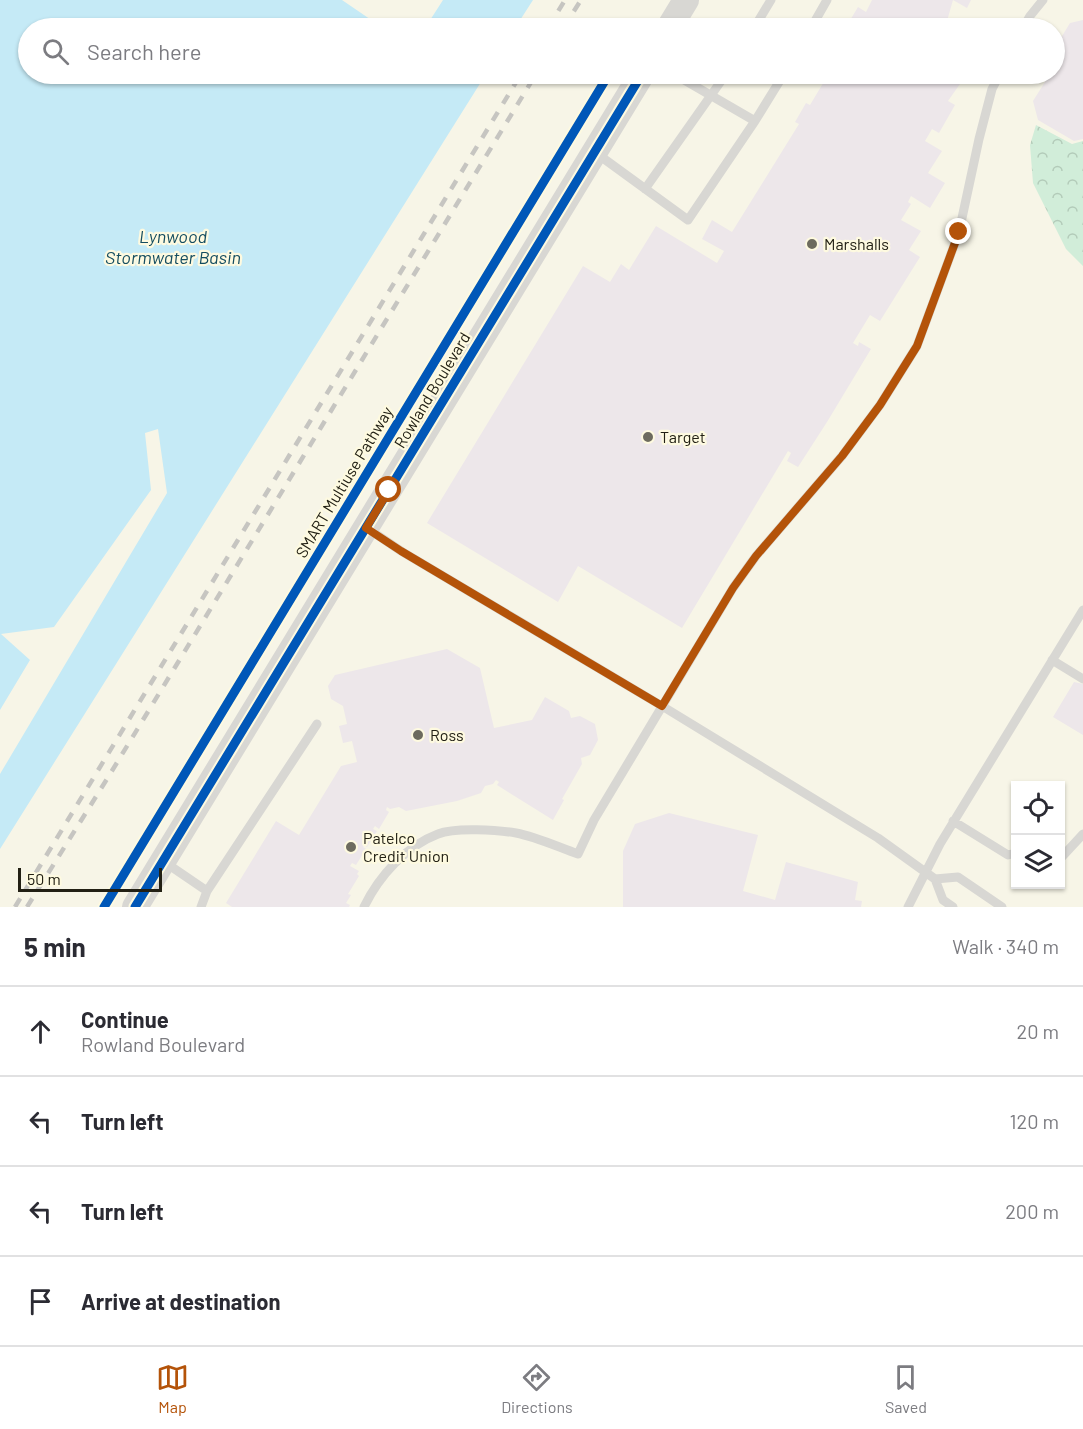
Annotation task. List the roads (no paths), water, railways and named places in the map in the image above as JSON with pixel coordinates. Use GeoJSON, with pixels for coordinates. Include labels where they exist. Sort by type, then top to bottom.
{"type":"FeatureCollection","features":[{"type":"Feature","properties":{"kind":"street"},"geometry":{"type":"LineString","coordinates":[[675,18],[687,0]]}},
{"type":"Feature","properties":{"kind":"street","name":"Rowland Boulevard"},"geometry":{"type":"LineString","coordinates":[[135,907],[636,84]]}},
{"type":"Feature","properties":{"kind":"lane"},"geometry":{"type":"LineString","coordinates":[[760,18],[771,0]]}},
{"type":"Feature","properties":{"kind":"lane"},"geometry":{"type":"LineString","coordinates":[[816,18],[827,0]]}},
{"type":"Feature","properties":{"kind":"lane"},"geometry":{"type":"LineString","coordinates":[[1029,18],[1042,0]]}},
{"type":"Feature","properties":{"kind":"lane"},"geometry":{"type":"LineString","coordinates":[[692,84],[755,121]]}},
{"type":"Feature","properties":{"kind":"lane"},"geometry":{"type":"LineString","coordinates":[[645,189],[720,84]]}},
{"type":"Feature","properties":{"kind":"lane"},"geometry":{"type":"LineString","coordinates":[[594,152],[688,220],[778,84]]}},
{"type":"Feature","properties":{"kind":"lane"},"geometry":{"type":"LineString","coordinates":[[364,907],[391,868],[416,844],[441,832],[490,829],[519,834],[578,854],[594,820],[733,588],[756,556],[842,456],[880,405],[917,346],[959,232],[979,139],[995,84]]}},
{"type":"Feature","properties":{"kind":"lane"},"geometry":{"type":"LineString","coordinates":[[366,528],[878,838],[935,879],[943,900],[953,907]]}},
{"type":"Feature","properties":{"kind":"lane"},"geometry":{"type":"LineString","coordinates":[[908,907],[953,821],[1083,610]]}},
{"type":"Feature","properties":{"kind":"lane"},"geometry":{"type":"LineString","coordinates":[[1052,660],[1083,679]]}},
{"type":"Feature","properties":{"kind":"lane"},"geometry":{"type":"LineString","coordinates":[[201,907],[207,891],[317,724]]}},
{"type":"Feature","properties":{"kind":"lane"},"geometry":{"type":"LineString","coordinates":[[953,821],[1008,855],[1011,854]]}},
{"type":"Feature","properties":{"kind":"lane"},"geometry":{"type":"LineString","coordinates":[[1065,854],[1083,834]]}},
{"type":"Feature","properties":{"kind":"lane"},"geometry":{"type":"LineString","coordinates":[[163,861],[207,891]]}},
{"type":"Feature","properties":{"kind":"lane"},"geometry":{"type":"LineString","coordinates":[[935,879],[958,877],[1002,907]]}},
{"type":"Feature","properties":{"kind":"water","name":"Lynwood Stormwater Basin"},"geometry":{"type":"Polygon","coordinates":[[[0,0],[342,0],[368,18],[18,18],[18,84],[480,84],[0,849],[0,774],[167,493],[158,429],[145,433],[151,490],[54,627],[1,634],[30,660],[0,710],[0,0]]]}},
{"type":"Feature","properties":{"kind":"water"},"geometry":{"type":"Polygon","coordinates":[[[443,0],[533,0],[521,18],[431,18],[443,0]]]}},
{"type":"Feature","properties":{"kind":"railway"},"geometry":{"type":"LineString","coordinates":[[554,18],[565,0]]}},
{"type":"Feature","properties":{"kind":"railway"},"geometry":{"type":"LineString","coordinates":[[569,18],[581,0]]}},
{"type":"Feature","properties":{"kind":"railway"},"geometry":{"type":"LineString","coordinates":[[15,907],[515,84]]}},
{"type":"Feature","properties":{"kind":"railway"},"geometry":{"type":"LineString","coordinates":[[27,907],[530,84]]}},
{"type":"Feature","properties":{"kind":"place","name":"Marshalls"},"geometry":{"type":"Point","coordinates":[812,244]}},
{"type":"Feature","properties":{"kind":"place","name":"Target"},"geometry":{"type":"Point","coordinates":[648,437]}},
{"type":"Feature","properties":{"kind":"place","name":"Ross"},"geometry":{"type":"Point","coordinates":[418,735]}},
{"type":"Feature","properties":{"kind":"place","name":"Patelco Credit Union"},"geometry":{"type":"Point","coordinates":[351,847]}}]}
